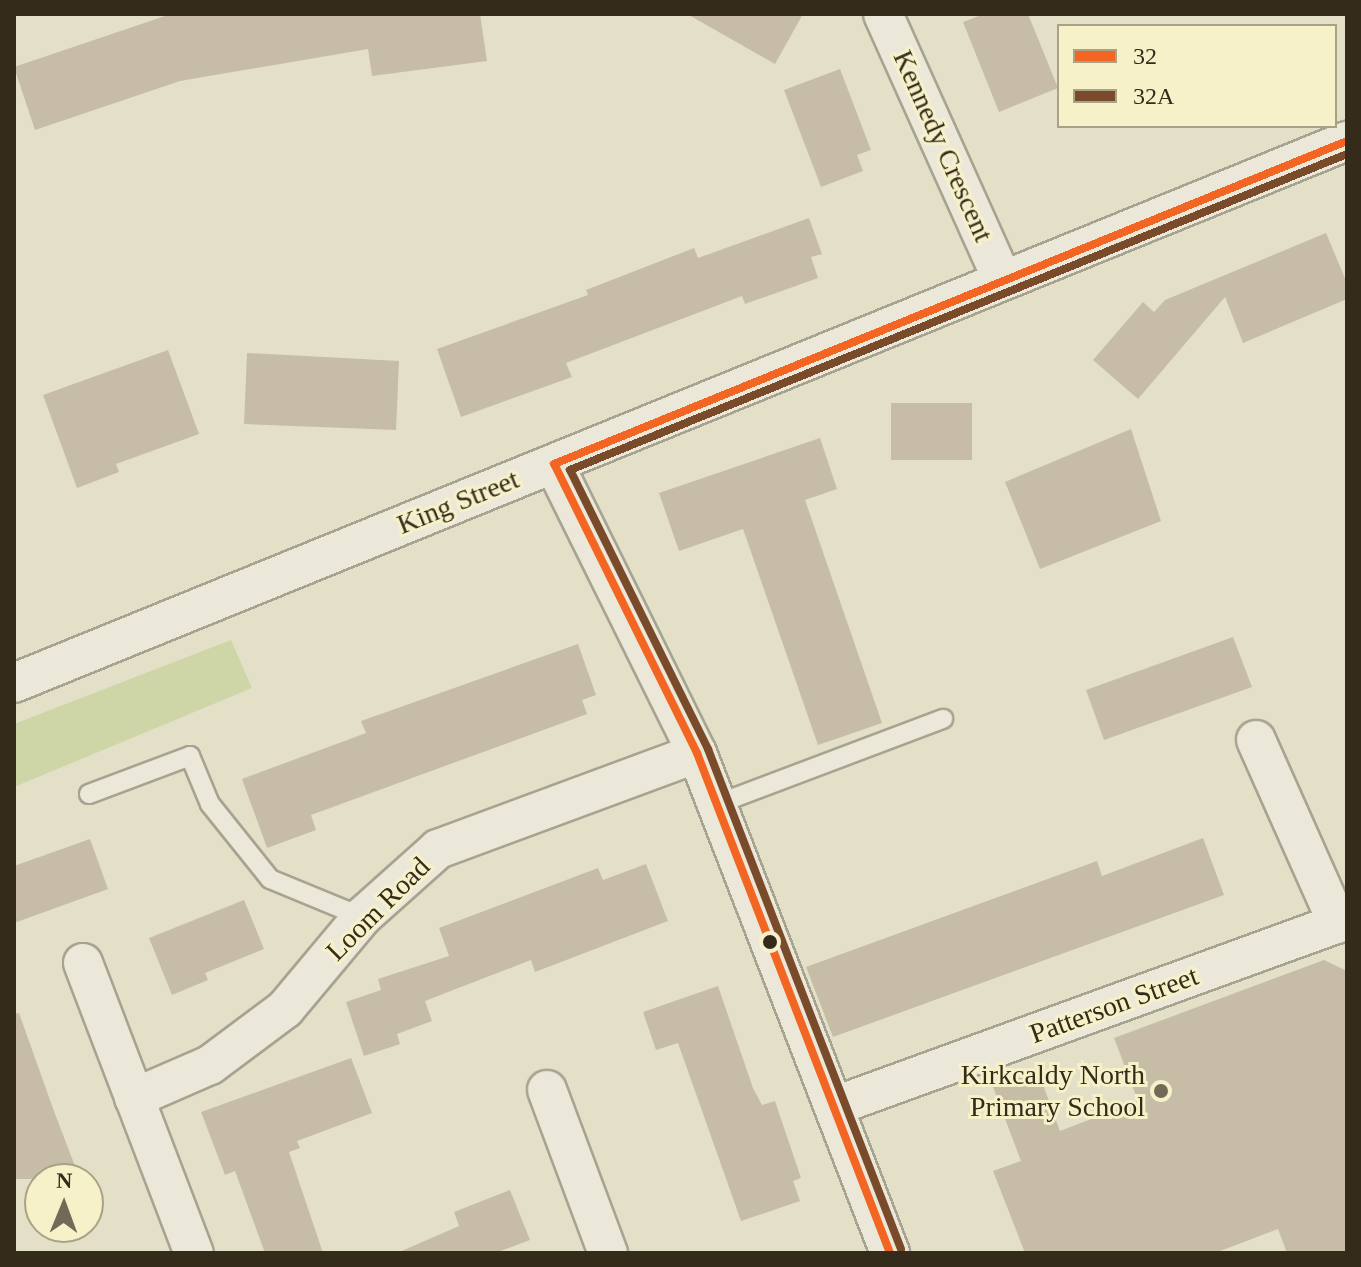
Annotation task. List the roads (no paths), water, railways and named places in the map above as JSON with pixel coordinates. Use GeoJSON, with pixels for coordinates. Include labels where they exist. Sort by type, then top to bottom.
{"type":"FeatureCollection","features":[{"type":"Feature","properties":{"kind":"street","name":"Kennedy Crescent"},"geometry":{"type":"LineString","coordinates":[[883,14],[1002,279]]}},
{"type":"Feature","properties":{"kind":"street","name":"King Street"},"geometry":{"type":"LineString","coordinates":[[14,683],[1347,141]]}},
{"type":"Feature","properties":{"kind":"street"},"geometry":{"type":"LineString","coordinates":[[554,464],[697,753],[890,1253]]}},
{"type":"Feature","properties":{"kind":"street"},"geometry":{"type":"LineString","coordinates":[[1256,740],[1342,922]]}},
{"type":"Feature","properties":{"kind":"street","name":"Loom Road"},"geometry":{"type":"LineString","coordinates":[[134,1098],[210,1065],[285,1009],[362,917],[438,849],[697,753]]}},
{"type":"Feature","properties":{"kind":"street","name":"Patterson Street"},"geometry":{"type":"LineString","coordinates":[[835,1106],[1342,922]]}},
{"type":"Feature","properties":{"kind":"street"},"geometry":{"type":"LineString","coordinates":[[83,963],[194,1253]]}},
{"type":"Feature","properties":{"kind":"street"},"geometry":{"type":"LineString","coordinates":[[547,1090],[608,1253]]}},
{"type":"Feature","properties":{"kind":"lane"},"geometry":{"type":"LineString","coordinates":[[715,805],[943,719]]}},
{"type":"Feature","properties":{"kind":"lane"},"geometry":{"type":"LineString","coordinates":[[89,794],[190,756],[210,804],[270,879],[362,917]]}},
{"type":"Feature","properties":{"kind":"place","name":"Kirkcaldy North Primary School"},"geometry":{"type":"Point","coordinates":[1161,1091]}}]}
